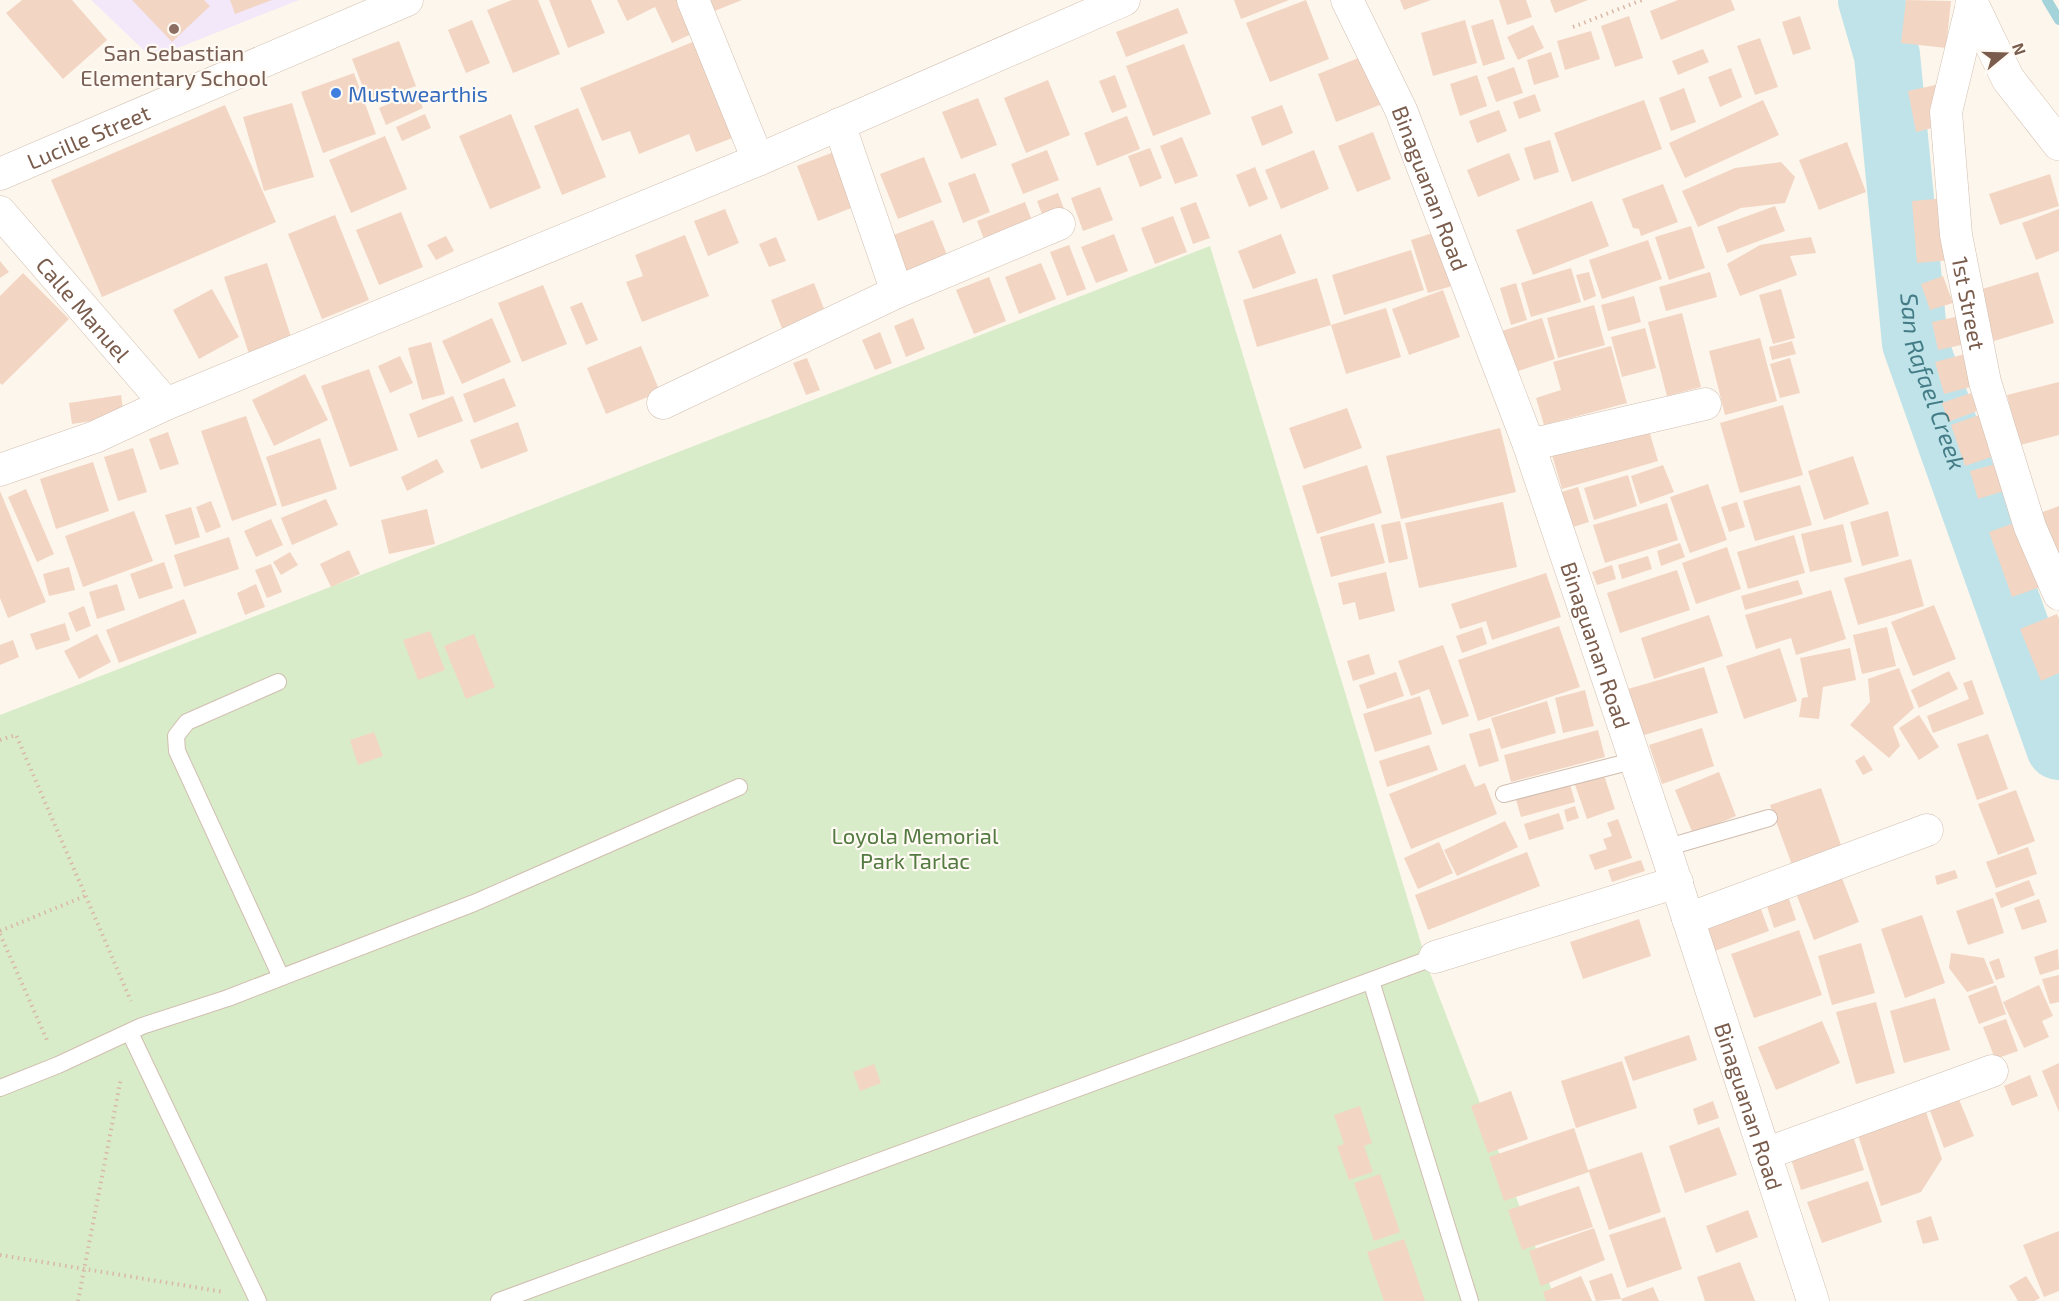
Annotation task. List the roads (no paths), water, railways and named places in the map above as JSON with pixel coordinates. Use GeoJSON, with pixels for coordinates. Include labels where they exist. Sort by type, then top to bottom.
{"type":"FeatureCollection","features":[{"type":"Feature","properties":{"kind":"street","name":"Lucille Street"},"geometry":{"type":"LineString","coordinates":[[0,174],[407,0]]}},
{"type":"Feature","properties":{"kind":"street"},"geometry":{"type":"LineString","coordinates":[[693,0],[758,160]]}},
{"type":"Feature","properties":{"kind":"street"},"geometry":{"type":"LineString","coordinates":[[0,470],[95,437],[166,404],[758,160],[1124,0]]}},
{"type":"Feature","properties":{"kind":"street","name":"Binaguanan Road"},"geometry":{"type":"LineString","coordinates":[[1347,0],[1401,110],[1529,445],[1677,882],[1813,1301]]}},
{"type":"Feature","properties":{"kind":"street"},"geometry":{"type":"LineString","coordinates":[[1972,2],[2008,79],[2059,144]]}},
{"type":"Feature","properties":{"kind":"street","name":"1st Street"},"geometry":{"type":"LineString","coordinates":[[1972,2],[1946,112],[1956,235],[1985,382],[2030,528],[2059,594]]}},
{"type":"Feature","properties":{"kind":"street"},"geometry":{"type":"LineString","coordinates":[[839,124],[897,292]]}},
{"type":"Feature","properties":{"kind":"street","name":"Calle Manuel"},"geometry":{"type":"LineString","coordinates":[[0,212],[166,404]]}},
{"type":"Feature","properties":{"kind":"street"},"geometry":{"type":"LineString","coordinates":[[663,403],[897,292],[1059,224]]}},
{"type":"Feature","properties":{"kind":"street"},"geometry":{"type":"LineString","coordinates":[[1529,445],[1705,404]]}},
{"type":"Feature","properties":{"kind":"street"},"geometry":{"type":"LineString","coordinates":[[1688,919],[1927,830]]}},
{"type":"Feature","properties":{"kind":"street"},"geometry":{"type":"LineString","coordinates":[[1435,957],[1677,882]]}},
{"type":"Feature","properties":{"kind":"street"},"geometry":{"type":"LineString","coordinates":[[1765,1154],[1992,1071]]}},
{"type":"Feature","properties":{"kind":"lane"},"geometry":{"type":"LineString","coordinates":[[278,682],[187,722],[176,736],[177,751],[281,977]]}},
{"type":"Feature","properties":{"kind":"lane"},"geometry":{"type":"LineString","coordinates":[[1504,794],[1636,760]]}},
{"type":"Feature","properties":{"kind":"lane"},"geometry":{"type":"LineString","coordinates":[[0,1088],[136,1030],[228,998],[474,903],[739,787]]}},
{"type":"Feature","properties":{"kind":"lane"},"geometry":{"type":"LineString","coordinates":[[1665,848],[1769,818]]}},
{"type":"Feature","properties":{"kind":"lane"},"geometry":{"type":"LineString","coordinates":[[499,1301],[1435,957]]}},
{"type":"Feature","properties":{"kind":"lane"},"geometry":{"type":"LineString","coordinates":[[1371,981],[1470,1301]]}},
{"type":"Feature","properties":{"kind":"lane"},"geometry":{"type":"LineString","coordinates":[[136,1030],[258,1301]]}},
{"type":"Feature","properties":{"kind":"waterway","name":"San Rafael Creek"},"geometry":{"type":"LineString","coordinates":[[1871,0],[1887,55],[1915,343],[2059,747]]}},
{"type":"Feature","properties":{"kind":"waterway"},"geometry":{"type":"LineString","coordinates":[[2047,0],[2059,20]]}},
{"type":"Feature","properties":{"kind":"place","name":"San Sebastian Elementary School"},"geometry":{"type":"Point","coordinates":[174,29]}},
{"type":"Feature","properties":{"kind":"place","name":"Mustwearthis"},"geometry":{"type":"Point","coordinates":[336,93]}},
{"type":"Feature","properties":{"kind":"park label","name":"Loyola Memorial Park Tarlac"},"geometry":{"type":"Point","coordinates":[915,848]}}]}
